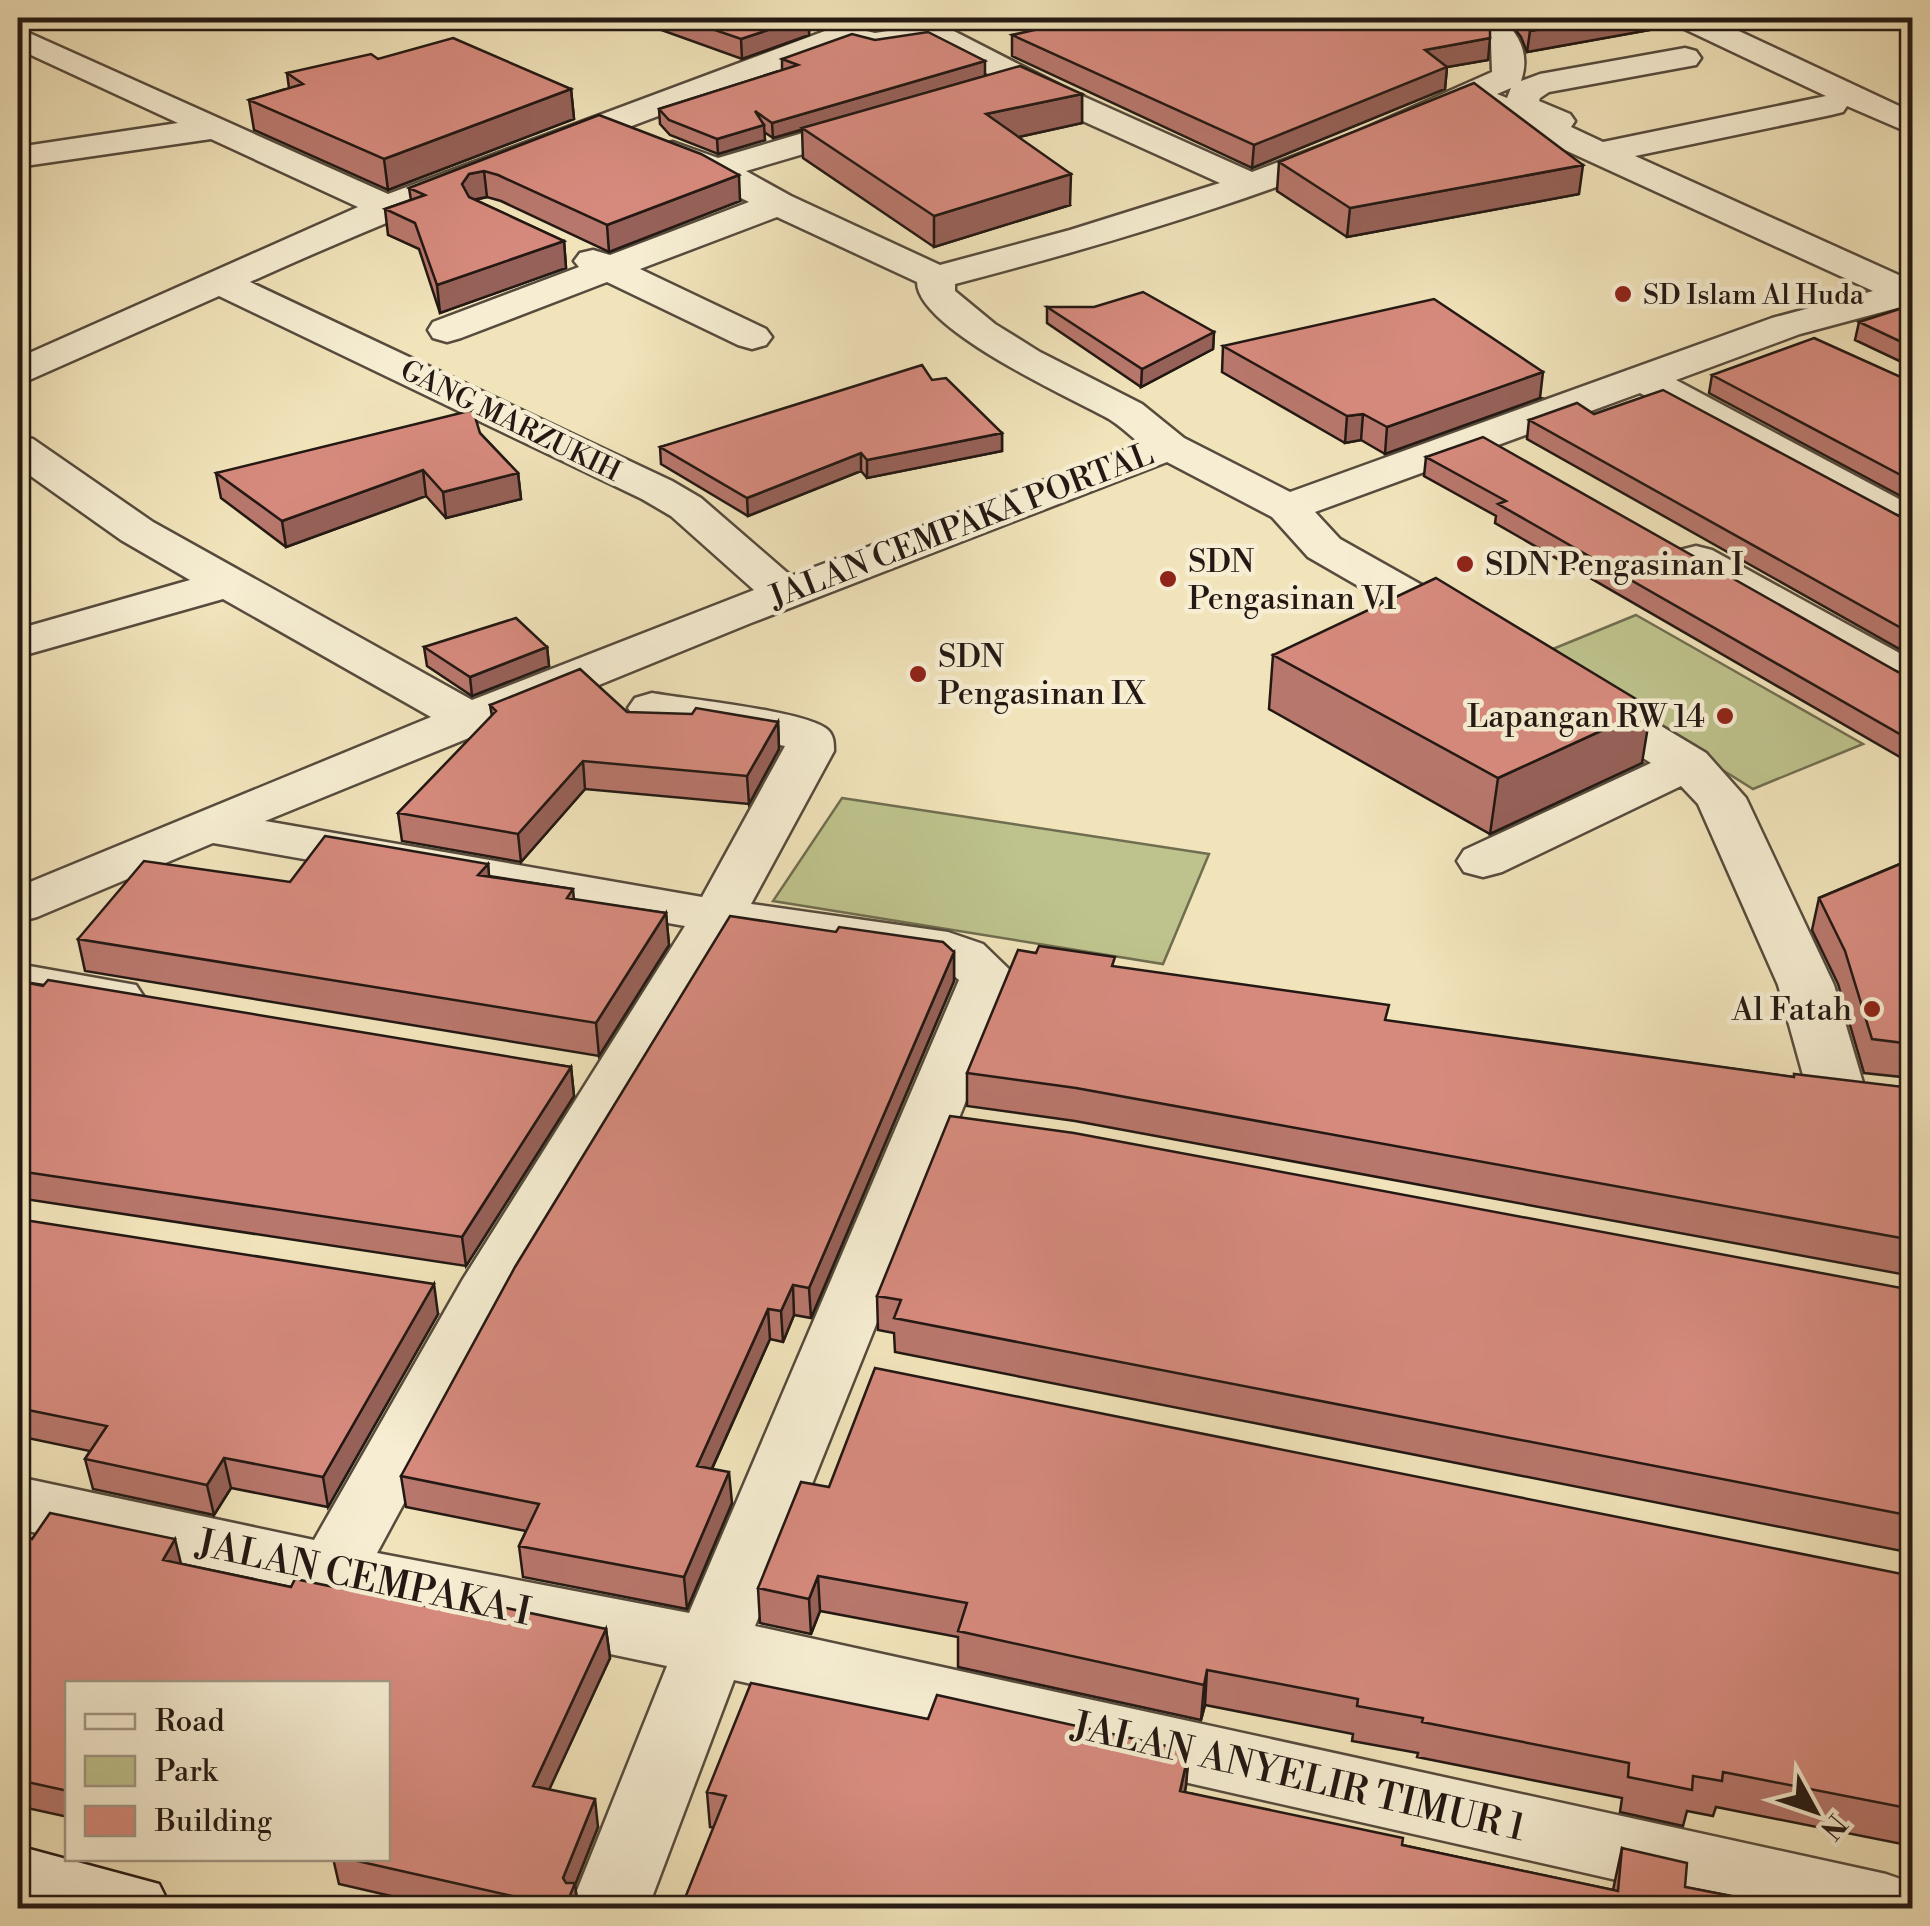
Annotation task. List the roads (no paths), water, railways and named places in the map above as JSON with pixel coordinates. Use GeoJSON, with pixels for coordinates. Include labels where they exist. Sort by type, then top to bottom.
{"type":"FeatureCollection","features":[{"type":"Feature","properties":{"kind":"street"},"geometry":{"type":"LineString","coordinates":[[802,18],[847,36],[875,42],[933,33],[1022,80],[1253,185]]}},
{"type":"Feature","properties":{"kind":"street"},"geometry":{"type":"LineString","coordinates":[[600,124],[716,169],[778,204],[936,277],[1253,185],[1413,124],[1508,77],[1507,42],[1485,18]]}},
{"type":"Feature","properties":{"kind":"street"},"geometry":{"type":"LineString","coordinates":[[1687,18],[1912,124]]}},
{"type":"Feature","properties":{"kind":"street"},"geometry":{"type":"LineString","coordinates":[[19,371],[387,207],[600,124],[847,36]]}},
{"type":"Feature","properties":{"kind":"street"},"geometry":{"type":"LineString","coordinates":[[18,38],[387,207]]}},
{"type":"Feature","properties":{"kind":"street"},"geometry":{"type":"LineString","coordinates":[[968,52],[1024,41]]}},
{"type":"Feature","properties":{"kind":"street"},"geometry":{"type":"LineString","coordinates":[[18,62],[51,53]]}},
{"type":"Feature","properties":{"kind":"street"},"geometry":{"type":"LineString","coordinates":[[1685,58],[1540,84],[1524,93],[1522,106],[1910,293]]}},
{"type":"Feature","properties":{"kind":"street"},"geometry":{"type":"LineString","coordinates":[[983,91],[1022,80]]}},
{"type":"Feature","properties":{"kind":"street"},"geometry":{"type":"LineString","coordinates":[[1472,95],[1614,151],[1831,104]]}},
{"type":"Feature","properties":{"kind":"street"},"geometry":{"type":"LineString","coordinates":[[716,169],[907,114]]}},
{"type":"Feature","properties":{"kind":"street"},"geometry":{"type":"LineString","coordinates":[[18,157],[216,128]]}},
{"type":"Feature","properties":{"kind":"street"},"geometry":{"type":"LineString","coordinates":[[447,330],[778,204]]}},
{"type":"Feature","properties":{"kind":"street"},"geometry":{"type":"LineString","coordinates":[[558,245],[752,336]]}},
{"type":"Feature","properties":{"kind":"street"},"geometry":{"type":"LineString","coordinates":[[936,277],[936,294],[981,332],[1128,413],[1169,446]]}},
{"type":"Feature","properties":{"kind":"street","name":"GANG MARZUKIH"},"geometry":{"type":"LineString","coordinates":[[218,282],[657,490],[686,507],[782,592]]}},
{"type":"Feature","properties":{"kind":"street"},"geometry":{"type":"LineString","coordinates":[[1287,508],[1786,326],[1910,293]]}},
{"type":"Feature","properties":{"kind":"street"},"geometry":{"type":"LineString","coordinates":[[1786,326],[1836,350]]}},
{"type":"Feature","properties":{"kind":"street"},"geometry":{"type":"LineString","coordinates":[[1642,377],[1912,522]]}},
{"type":"Feature","properties":{"kind":"street"},"geometry":{"type":"LineString","coordinates":[[1484,436],[1529,463]]}},
{"type":"Feature","properties":{"kind":"street","name":"JALAN CEMPAKA PORTAL"},"geometry":{"type":"LineString","coordinates":[[18,906],[782,592],[1169,446],[1287,508],[1324,548],[1504,651]]}},
{"type":"Feature","properties":{"kind":"street"},"geometry":{"type":"LineString","coordinates":[[18,448],[137,532],[468,718]]}},
{"type":"Feature","properties":{"kind":"street"},"geometry":{"type":"LineString","coordinates":[[1664,542],[1912,679]]}},
{"type":"Feature","properties":{"kind":"street"},"geometry":{"type":"LineString","coordinates":[[18,643],[228,583]]}},
{"type":"Feature","properties":{"kind":"street"},"geometry":{"type":"LineString","coordinates":[[1554,682],[1688,764],[1721,798],[1806,985],[1837,1093]]}},
{"type":"Feature","properties":{"kind":"street"},"geometry":{"type":"LineString","coordinates":[[332,1572],[456,1291],[617,1082],[718,916],[809,751],[810,740],[798,732],[652,708]]}},
{"type":"Feature","properties":{"kind":"street"},"geometry":{"type":"LineString","coordinates":[[1484,861],[1688,764]]}},
{"type":"Feature","properties":{"kind":"street"},"geometry":{"type":"LineString","coordinates":[[206,826],[718,916],[929,944],[964,956],[988,976],[954,1127],[858,1372],[710,1648],[609,1908]]}},
{"type":"Feature","properties":{"kind":"street"},"geometry":{"type":"LineString","coordinates":[[22,981],[164,1005]]}},
{"type":"Feature","properties":{"kind":"street"},"geometry":{"type":"LineString","coordinates":[[558,1072],[617,1082]]}},
{"type":"Feature","properties":{"kind":"street"},"geometry":{"type":"LineString","coordinates":[[1780,1086],[1894,1098]]}},
{"type":"Feature","properties":{"kind":"street","name":"JALAN CEMPAKA I"},"geometry":{"type":"LineString","coordinates":[[18,1503],[332,1572],[710,1648]]}},
{"type":"Feature","properties":{"kind":"street","name":"JALAN ANYELIR TIMUR 1"},"geometry":{"type":"LineString","coordinates":[[710,1648],[872,1679],[1886,1908]]}},
{"type":"Feature","properties":{"kind":"street"},"geometry":{"type":"LineString","coordinates":[[18,1880],[116,1907]]}},
{"type":"Feature","properties":{"kind":"place","name":"SD Islam Al Huda"},"geometry":{"type":"Point","coordinates":[1623,294]}},
{"type":"Feature","properties":{"kind":"place","name":"SDN Pengasinan I"},"geometry":{"type":"Point","coordinates":[1465,564]}},
{"type":"Feature","properties":{"kind":"place","name":"SDN Pengasinan VI"},"geometry":{"type":"Point","coordinates":[1168,579]}},
{"type":"Feature","properties":{"kind":"place","name":"SDN Pengasinan IX"},"geometry":{"type":"Point","coordinates":[918,674]}},
{"type":"Feature","properties":{"kind":"place","name":"Lapangan RW 14"},"geometry":{"type":"Point","coordinates":[1725,716]}},
{"type":"Feature","properties":{"kind":"place","name":"Al Fatah"},"geometry":{"type":"Point","coordinates":[1872,1009]}}]}
